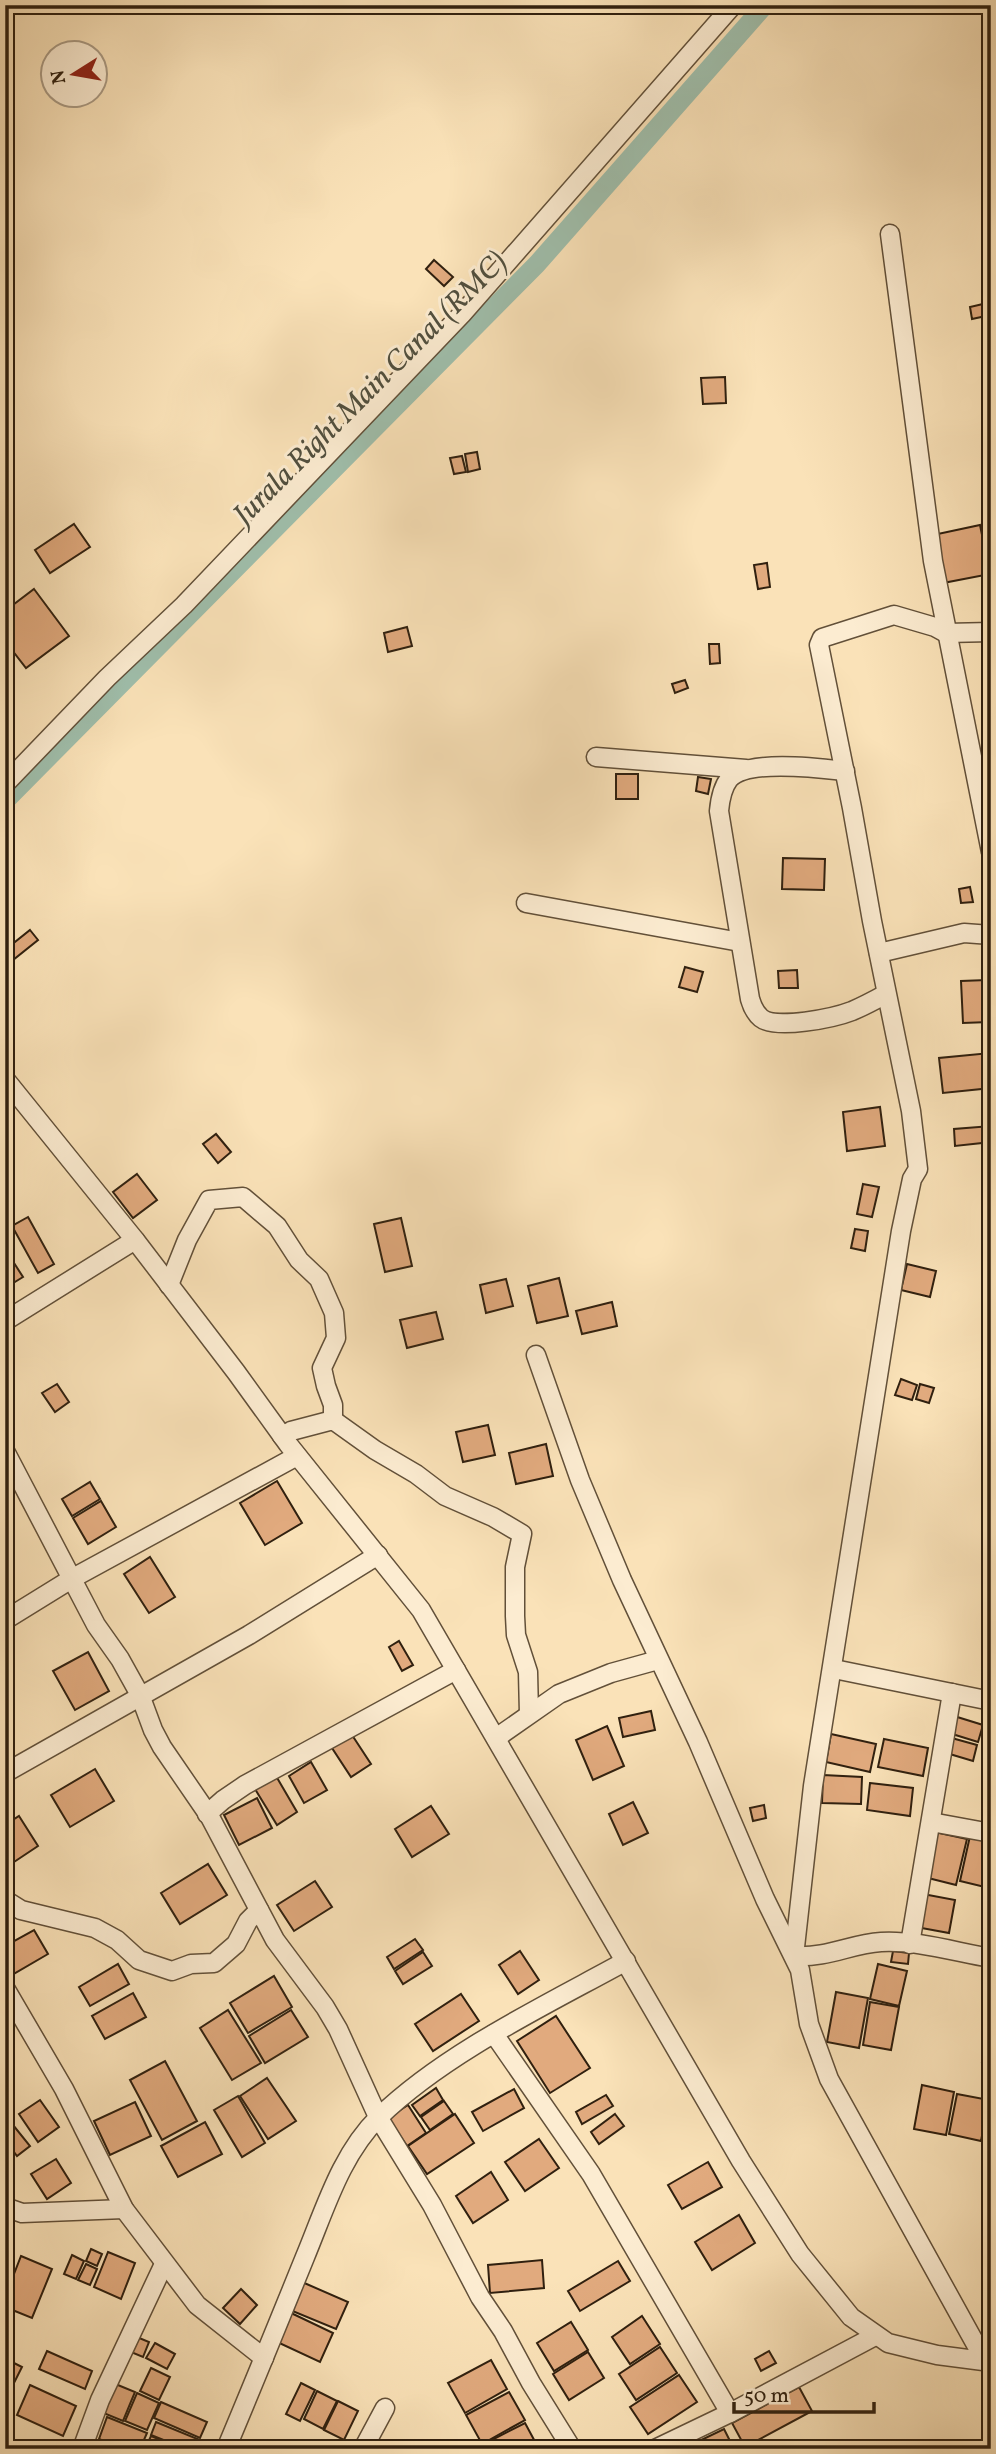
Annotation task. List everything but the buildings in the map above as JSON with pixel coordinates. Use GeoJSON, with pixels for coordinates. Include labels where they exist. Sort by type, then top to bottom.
{"type":"FeatureCollection","features":[{"type":"Feature","properties":{"kind":"street"},"geometry":{"type":"LineString","coordinates":[[5,784],[107,678],[184,605],[462,314],[733,5]]}},
{"type":"Feature","properties":{"kind":"street"},"geometry":{"type":"LineString","coordinates":[[890,234],[919,439],[924,505],[946,633],[991,852]]}},
{"type":"Feature","properties":{"kind":"street"},"geometry":{"type":"LineString","coordinates":[[794,1956],[811,1799],[834,1669],[901,1231],[912,1179],[918,1169],[911,1111],[886,994],[820,645],[822,638],[890,615],[935,627],[946,633],[991,632]]}},
{"type":"Feature","properties":{"kind":"street"},"geometry":{"type":"LineString","coordinates":[[596,757],[750,769],[804,766],[845,771]]}},
{"type":"Feature","properties":{"kind":"street"},"geometry":{"type":"LineString","coordinates":[[750,769],[731,778],[723,789],[719,811],[753,1009],[761,1018],[770,1022],[801,1021],[851,1011],[886,994]]}},
{"type":"Feature","properties":{"kind":"street"},"geometry":{"type":"LineString","coordinates":[[526,903],[740,942]]}},
{"type":"Feature","properties":{"kind":"street"},"geometry":{"type":"LineString","coordinates":[[879,953],[964,933],[991,935]]}},
{"type":"Feature","properties":{"kind":"street"},"geometry":{"type":"LineString","coordinates":[[5,1079],[135,1240],[297,1456],[421,1610],[741,2161],[800,2255],[851,2317],[875,2336],[900,2347],[988,2361]]}},
{"type":"Feature","properties":{"kind":"street"},"geometry":{"type":"LineString","coordinates":[[169,1285],[193,1228],[209,1200],[243,1197],[258,1208],[277,1226],[299,1260],[319,1279],[334,1313],[336,1338],[322,1368],[333,1405],[333,1420]]}},
{"type":"Feature","properties":{"kind":"street"},"geometry":{"type":"LineString","coordinates":[[5,1321],[135,1240]]}},
{"type":"Feature","properties":{"kind":"street"},"geometry":{"type":"LineString","coordinates":[[536,1355],[580,1480],[622,1580],[698,1742],[760,1887],[803,1976],[809,2024],[838,2097],[988,2361]]}},
{"type":"Feature","properties":{"kind":"street"},"geometry":{"type":"LineString","coordinates":[[282,1436],[333,1420]]}},
{"type":"Feature","properties":{"kind":"street"},"geometry":{"type":"LineString","coordinates":[[333,1420],[445,1496],[523,1534],[515,1567],[515,1616],[516,1635],[528,1672],[529,1714]]}},
{"type":"Feature","properties":{"kind":"street"},"geometry":{"type":"LineString","coordinates":[[5,1451],[74,1578],[96,1625],[120,1659],[140,1695],[153,1730],[167,1755],[207,1814],[275,1940],[325,2007],[338,2029],[379,2117],[432,2205],[480,2297],[572,2449]]}},
{"type":"Feature","properties":{"kind":"street"},"geometry":{"type":"LineString","coordinates":[[5,1620],[74,1578],[297,1456]]}},
{"type":"Feature","properties":{"kind":"street"},"geometry":{"type":"LineString","coordinates":[[5,1773],[249,1635],[378,1555]]}},
{"type":"Feature","properties":{"kind":"street"},"geometry":{"type":"LineString","coordinates":[[496,1738],[559,1694],[580,1684],[658,1660]]}},
{"type":"Feature","properties":{"kind":"street"},"geometry":{"type":"LineString","coordinates":[[834,1669],[991,1701]]}},
{"type":"Feature","properties":{"kind":"street"},"geometry":{"type":"LineString","coordinates":[[207,1814],[245,1785],[456,1670]]}},
{"type":"Feature","properties":{"kind":"street"},"geometry":{"type":"LineString","coordinates":[[909,1944],[952,1693]]}},
{"type":"Feature","properties":{"kind":"street"},"geometry":{"type":"LineString","coordinates":[[931,1822],[991,1833]]}},
{"type":"Feature","properties":{"kind":"street"},"geometry":{"type":"LineString","coordinates":[[5,1900],[21,1910],[94,1928],[117,1940],[139,1959],[172,1971],[191,1964],[214,1963],[236,1944],[248,1921],[259,1909]]}},
{"type":"Feature","properties":{"kind":"street"},"geometry":{"type":"LineString","coordinates":[[794,1956],[817,1956],[871,1943],[909,1944],[991,1958]]}},
{"type":"Feature","properties":{"kind":"street"},"geometry":{"type":"LineString","coordinates":[[226,2449],[332,2188],[360,2139],[379,2117],[432,2074],[494,2034],[626,1961]]}},
{"type":"Feature","properties":{"kind":"street"},"geometry":{"type":"LineString","coordinates":[[5,1988],[64,2089],[124,2209],[197,2305],[264,2358]]}},
{"type":"Feature","properties":{"kind":"street"},"geometry":{"type":"LineString","coordinates":[[494,2034],[591,2174],[730,2413]]}},
{"type":"Feature","properties":{"kind":"street"},"geometry":{"type":"LineString","coordinates":[[5,2207],[22,2213],[124,2209]]}},
{"type":"Feature","properties":{"kind":"street"},"geometry":{"type":"LineString","coordinates":[[82,2449],[100,2400],[164,2264]]}},
{"type":"Feature","properties":{"kind":"street"},"geometry":{"type":"LineString","coordinates":[[655,2449],[730,2413],[875,2336]]}},
{"type":"Feature","properties":{"kind":"street"},"geometry":{"type":"LineString","coordinates":[[363,2449],[384,2408]]}},
{"type":"Feature","properties":{"kind":"waterway","name":"Jurala Right Main Canal (RMC)"},"geometry":{"type":"LineString","coordinates":[[5,801],[537,264],[765,5]]}}]}
